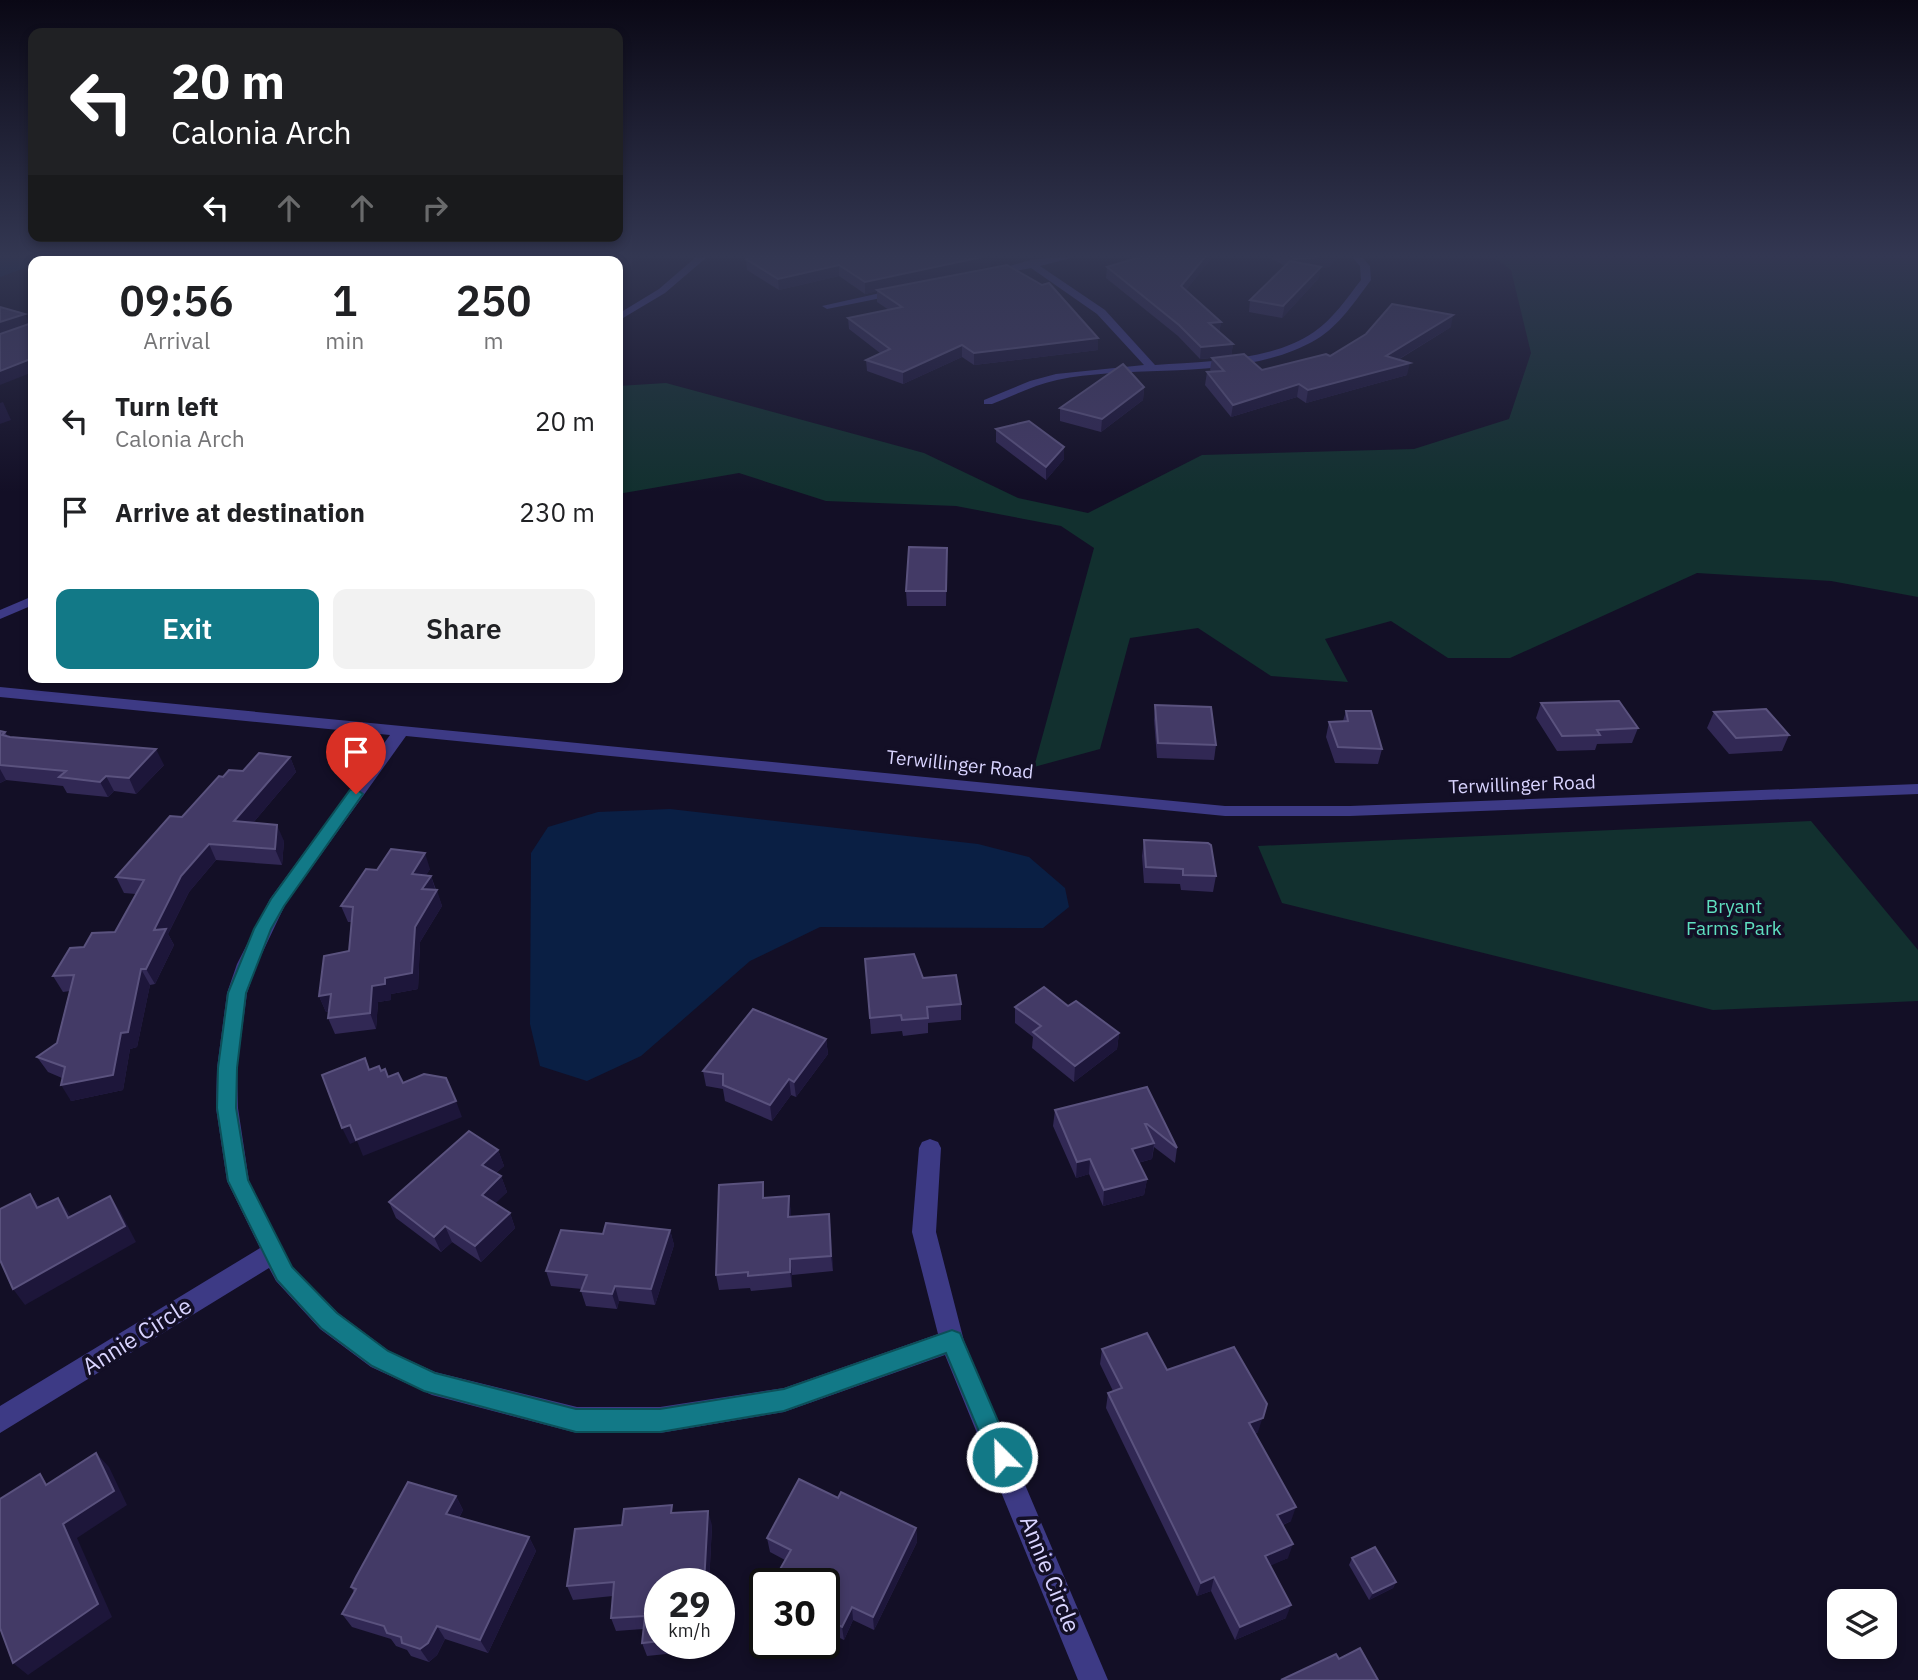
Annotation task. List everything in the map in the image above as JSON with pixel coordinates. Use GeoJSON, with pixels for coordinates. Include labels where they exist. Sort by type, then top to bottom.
{"type":"FeatureCollection","features":[{"type":"Feature","properties":{"kind":"street"},"geometry":{"type":"LineString","coordinates":[[1122,335],[1151,367]]}},
{"type":"Feature","properties":{"kind":"street"},"geometry":{"type":"LineString","coordinates":[[988,402],[1056,377],[1254,357],[1305,342],[1316,335]]}},
{"type":"Feature","properties":{"kind":"street"},"geometry":{"type":"LineString","coordinates":[[0,615],[28,602]]}},
{"type":"Feature","properties":{"kind":"street","name":"Terwillinger Road"},"geometry":{"type":"LineString","coordinates":[[0,692],[1225,811],[1364,810],[1918,789]]}},
{"type":"Feature","properties":{"kind":"street"},"geometry":{"type":"LineString","coordinates":[[402,730],[277,903],[247,964],[237,993],[228,1068],[227,1108],[238,1181],[284,1273],[329,1321],[380,1359],[432,1383],[576,1420],[660,1420],[784,1400],[952,1340]]}},
{"type":"Feature","properties":{"kind":"street","name":"Annie Circle"},"geometry":{"type":"LineString","coordinates":[[930,1148],[923,1232],[952,1340],[1093,1680]]}},
{"type":"Feature","properties":{"kind":"street","name":"Annie Circle"},"geometry":{"type":"LineString","coordinates":[[0,1420],[274,1252]]}},
{"type":"Feature","properties":{"kind":"green space"},"geometry":{"type":"Polygon","coordinates":[[[1527,335],[1918,335],[1918,597],[1831,581],[1697,573],[1510,658],[1448,658],[1391,621],[1325,639],[1348,682],[1271,676],[1198,628],[1130,638],[1100,749],[1034,767],[1094,548],[1061,526],[956,506],[826,501],[739,473],[623,493],[623,386],[666,383],[924,453],[1018,498],[1088,513],[1202,455],[1414,449],[1509,419],[1531,353],[1527,335]]]}},
{"type":"Feature","properties":{"kind":"green space","name":"Bryant Farms Park"},"geometry":{"type":"Polygon","coordinates":[[[1811,821],[1918,950],[1918,1001],[1713,1010],[1282,903],[1258,846],[1811,821]]]}},
{"type":"Feature","properties":{"kind":"water"},"geometry":{"type":"Polygon","coordinates":[[[670,809],[978,844],[1029,857],[1065,888],[1069,907],[1043,928],[820,927],[750,961],[641,1056],[587,1081],[540,1066],[530,1024],[531,853],[548,827],[598,812],[670,809]]]}},
{"type":"Feature","properties":{"kind":"building"},"geometry":{"type":"Polygon","coordinates":[[[0,335],[28,335],[28,360],[0,371],[0,335]]]}},
{"type":"Feature","properties":{"kind":"building"},"geometry":{"type":"Polygon","coordinates":[[[872,335],[1096,335],[1098,338],[974,353],[962,345],[903,372],[866,360],[890,349],[872,335]]]}},
{"type":"Feature","properties":{"kind":"building"},"geometry":{"type":"Polygon","coordinates":[[[1189,335],[1223,335],[1233,344],[1201,347],[1189,335]]]}},
{"type":"Feature","properties":{"kind":"building"},"geometry":{"type":"Polygon","coordinates":[[[1364,335],[1420,335],[1386,356],[1410,363],[1308,390],[1299,384],[1233,405],[1207,372],[1224,371],[1212,358],[1244,354],[1262,370],[1326,354],[1330,356],[1364,335]]]}},
{"type":"Feature","properties":{"kind":"building"},"geometry":{"type":"Polygon","coordinates":[[[1123,364],[1144,387],[1102,419],[1060,408],[1123,364]]]}},
{"type":"Feature","properties":{"kind":"building"},"geometry":{"type":"Polygon","coordinates":[[[1029,421],[1064,447],[1046,467],[996,429],[1029,421]]]}},
{"type":"Feature","properties":{"kind":"building"},"geometry":{"type":"Polygon","coordinates":[[[909,547],[947,548],[946,591],[906,591],[909,547]]]}},
{"type":"Feature","properties":{"kind":"building"},"geometry":{"type":"Polygon","coordinates":[[[1619,701],[1638,728],[1597,730],[1600,735],[1562,736],[1541,703],[1619,701]]]}},
{"type":"Feature","properties":{"kind":"building"},"geometry":{"type":"Polygon","coordinates":[[[1155,705],[1211,707],[1216,745],[1158,743],[1155,705]]]}},
{"type":"Feature","properties":{"kind":"building"},"geometry":{"type":"Polygon","coordinates":[[[1766,709],[1789,735],[1736,738],[1714,712],[1766,709]]]}},
{"type":"Feature","properties":{"kind":"building"},"geometry":{"type":"Polygon","coordinates":[[[1346,711],[1371,711],[1382,749],[1338,747],[1329,722],[1348,721],[1346,711]]]}},
{"type":"Feature","properties":{"kind":"building"},"geometry":{"type":"Polygon","coordinates":[[[0,731],[5,732],[2,735],[10,737],[156,749],[129,778],[106,776],[100,782],[59,777],[66,771],[0,765],[0,731]]]}},
{"type":"Feature","properties":{"kind":"building"},"geometry":{"type":"Polygon","coordinates":[[[259,753],[290,757],[234,821],[277,825],[275,849],[209,844],[181,876],[154,930],[166,929],[146,969],[141,969],[128,1032],[121,1033],[113,1075],[61,1085],[65,1067],[37,1057],[57,1043],[74,975],[53,976],[70,948],[84,947],[92,933],[115,932],[144,880],[116,877],[170,816],[182,817],[219,776],[223,777],[229,770],[243,771],[259,753]]]}},
{"type":"Feature","properties":{"kind":"building"},"geometry":{"type":"Polygon","coordinates":[[[1144,840],[1208,843],[1211,845],[1216,876],[1183,875],[1183,869],[1146,867],[1144,840]]]}},
{"type":"Feature","properties":{"kind":"building"},"geometry":{"type":"Polygon","coordinates":[[[391,849],[425,853],[412,874],[431,876],[422,889],[437,890],[415,927],[412,973],[385,978],[385,984],[372,986],[370,1013],[328,1018],[331,994],[319,996],[324,956],[349,951],[353,907],[341,906],[366,869],[377,870],[391,849]]]}},
{"type":"Feature","properties":{"kind":"building"},"geometry":{"type":"Polygon","coordinates":[[[914,954],[923,978],[956,975],[961,1004],[927,1007],[928,1018],[902,1020],[901,1015],[870,1018],[865,959],[914,954]]]}},
{"type":"Feature","properties":{"kind":"building"},"geometry":{"type":"Polygon","coordinates":[[[1044,987],[1068,1006],[1076,1001],[1119,1033],[1075,1066],[1033,1032],[1041,1026],[1015,1007],[1044,987]]]}},
{"type":"Feature","properties":{"kind":"building"},"geometry":{"type":"Polygon","coordinates":[[[753,1009],[826,1039],[794,1082],[789,1079],[770,1105],[723,1085],[723,1074],[703,1071],[753,1009]]]}},
{"type":"Feature","properties":{"kind":"building"},"geometry":{"type":"Polygon","coordinates":[[[365,1058],[369,1070],[379,1066],[381,1071],[385,1069],[388,1077],[398,1073],[403,1083],[424,1074],[446,1078],[456,1101],[356,1140],[350,1125],[342,1128],[322,1075],[365,1058]]]}},
{"type":"Feature","properties":{"kind":"building"},"geometry":{"type":"Polygon","coordinates":[[[1147,1087],[1177,1148],[1145,1124],[1154,1143],[1132,1149],[1147,1179],[1104,1190],[1090,1159],[1077,1162],[1055,1110],[1147,1087]]]}},
{"type":"Feature","properties":{"kind":"building"},"geometry":{"type":"Polygon","coordinates":[[[469,1131],[498,1150],[482,1165],[501,1176],[482,1195],[510,1213],[475,1246],[445,1226],[434,1237],[389,1202],[469,1131]]]}},
{"type":"Feature","properties":{"kind":"building"},"geometry":{"type":"Polygon","coordinates":[[[763,1182],[763,1198],[789,1196],[788,1217],[829,1214],[831,1256],[790,1259],[790,1272],[748,1276],[748,1272],[716,1275],[719,1185],[763,1182]]]}},
{"type":"Feature","properties":{"kind":"building"},"geometry":{"type":"Polygon","coordinates":[[[30,1194],[37,1208],[58,1198],[68,1218],[110,1196],[125,1226],[13,1289],[0,1260],[0,1209],[30,1194]]]}},
{"type":"Feature","properties":{"kind":"building"},"geometry":{"type":"Polygon","coordinates":[[[606,1223],[670,1230],[651,1289],[615,1286],[612,1294],[581,1291],[587,1275],[546,1271],[561,1230],[603,1234],[606,1223]]]}},
{"type":"Feature","properties":{"kind":"building"},"geometry":{"type":"Polygon","coordinates":[[[1147,1333],[1167,1370],[1234,1347],[1267,1404],[1263,1418],[1249,1423],[1296,1507],[1277,1515],[1293,1544],[1265,1556],[1291,1605],[1240,1627],[1214,1577],[1201,1583],[1108,1393],[1122,1388],[1102,1349],[1147,1333]]]}},
{"type":"Feature","properties":{"kind":"building"},"geometry":{"type":"Polygon","coordinates":[[[96,1453],[114,1491],[63,1524],[98,1604],[13,1663],[0,1628],[0,1499],[40,1474],[46,1485],[96,1453]]]}},
{"type":"Feature","properties":{"kind":"building"},"geometry":{"type":"Polygon","coordinates":[[[799,1479],[838,1498],[841,1492],[916,1528],[873,1617],[852,1607],[842,1627],[840,1568],[781,1568],[791,1550],[767,1538],[799,1479]]]}},
{"type":"Feature","properties":{"kind":"building"},"geometry":{"type":"Polygon","coordinates":[[[408,1482],[456,1496],[446,1514],[529,1537],[480,1640],[437,1626],[428,1643],[420,1649],[402,1643],[401,1637],[387,1633],[384,1626],[342,1614],[356,1589],[351,1587],[356,1577],[408,1482]]]}},
{"type":"Feature","properties":{"kind":"building"},"geometry":{"type":"Polygon","coordinates":[[[672,1505],[671,1513],[708,1511],[705,1568],[644,1568],[644,1616],[611,1618],[614,1582],[567,1586],[575,1529],[622,1525],[624,1509],[672,1505]]]}},
{"type":"Feature","properties":{"kind":"building"},"geometry":{"type":"Polygon","coordinates":[[[1375,1547],[1396,1582],[1373,1593],[1352,1558],[1375,1547]]]}},
{"type":"Feature","properties":{"kind":"building"},"geometry":{"type":"Polygon","coordinates":[[[1360,1648],[1378,1680],[1281,1680],[1336,1654],[1339,1659],[1360,1648]]]}},
{"type":"Feature","properties":{"kind":"route"},"geometry":{"type":"LineString","coordinates":[[356,794],[277,903],[263,929],[237,993],[228,1068],[227,1108],[238,1181],[284,1273],[329,1321],[380,1359],[432,1383],[576,1420],[660,1420],[784,1400],[952,1340],[1002,1457]]}}]}
